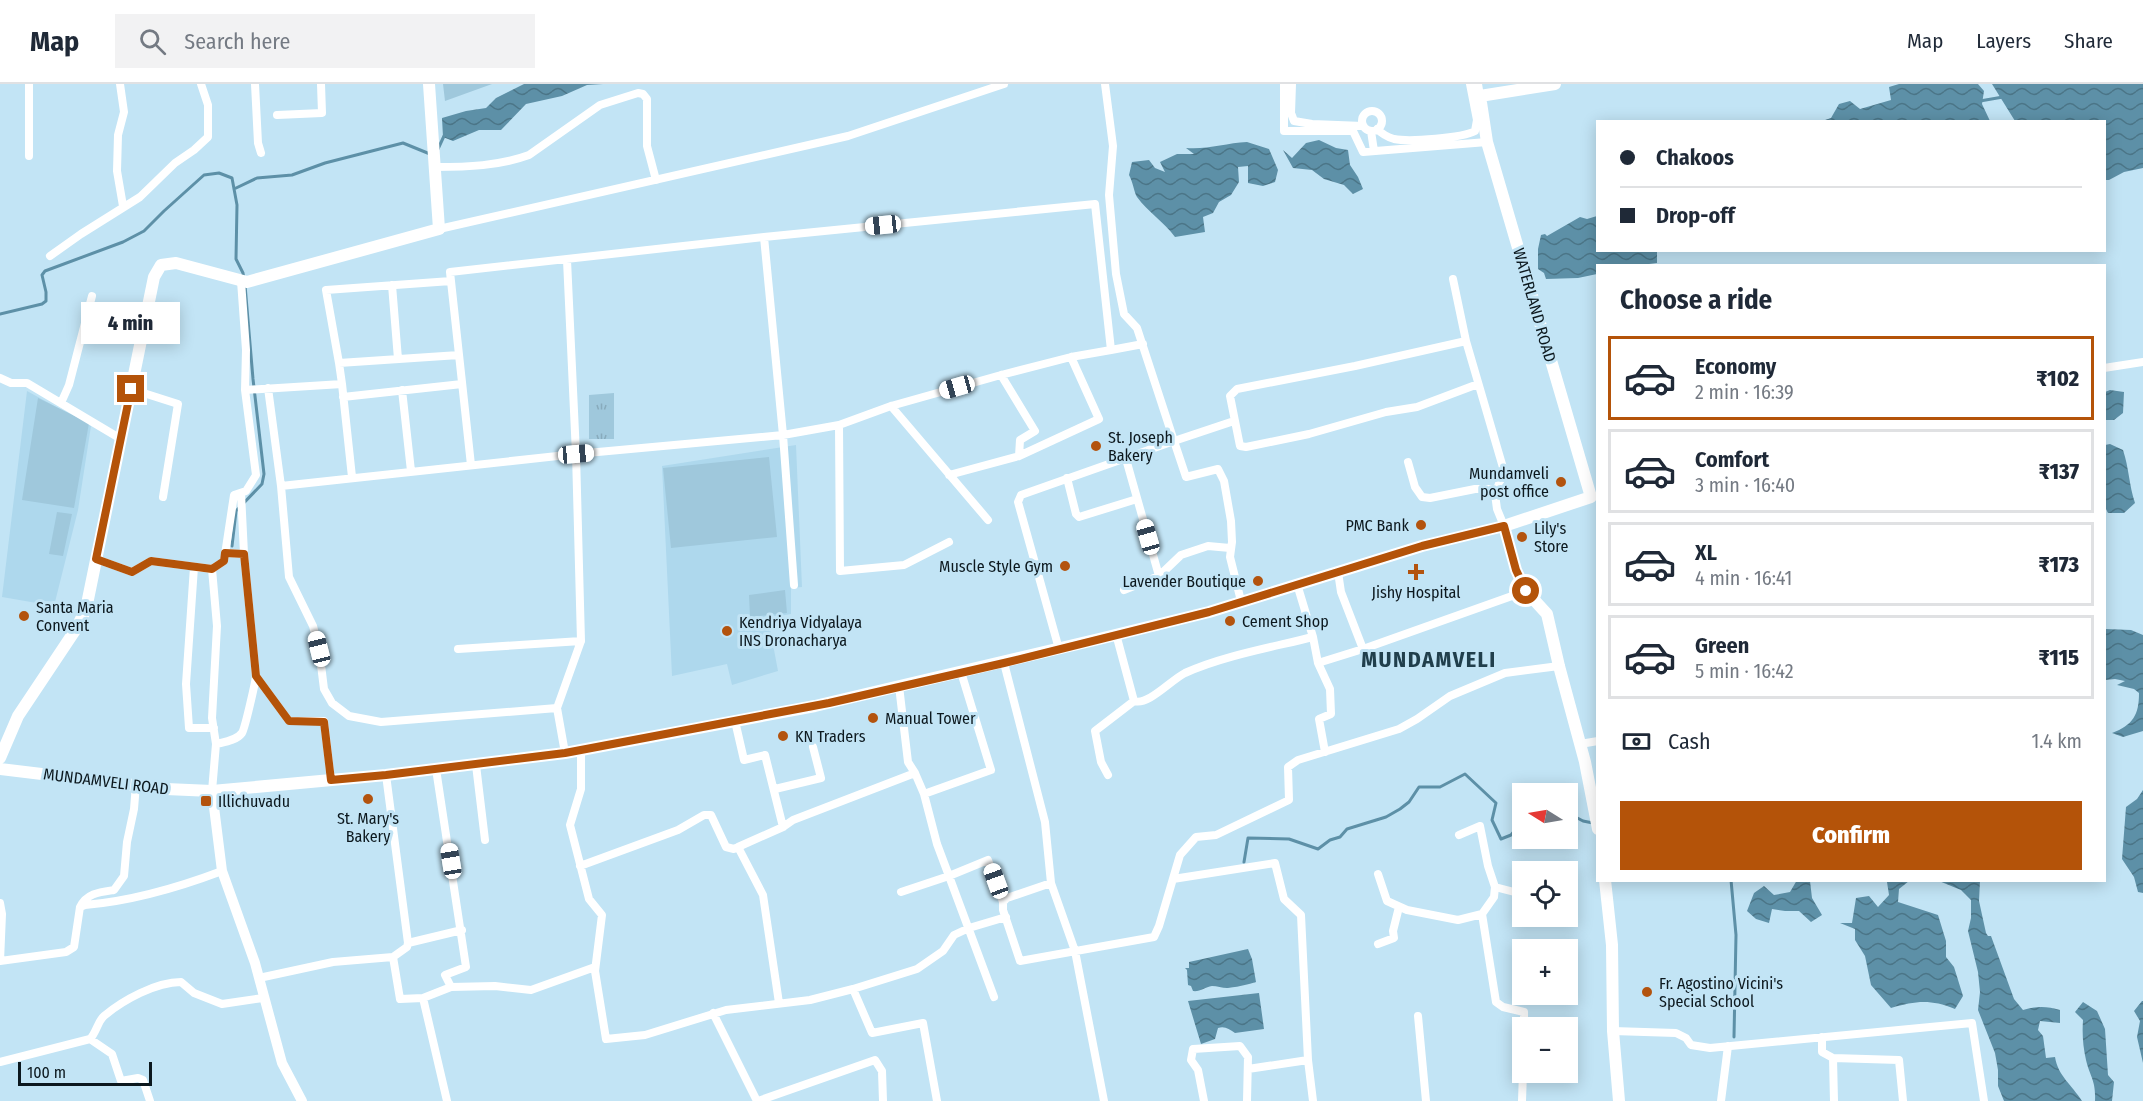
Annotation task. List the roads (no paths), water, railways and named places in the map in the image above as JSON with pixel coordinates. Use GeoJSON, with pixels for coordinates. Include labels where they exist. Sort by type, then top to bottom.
{"type":"FeatureCollection","features":[{"type":"Feature","properties":{"kind":"main road"},"geometry":{"type":"LineString","coordinates":[[0,758],[18,717],[76,629],[86,609],[154,277],[161,265],[176,262],[244,282],[439,229],[429,84]]}},
{"type":"Feature","properties":{"kind":"main road","name":"WATERLAND ROAD"},"geometry":{"type":"LineString","coordinates":[[899,686],[1004,663],[1209,612],[1422,546],[1504,526],[1594,497],[1487,142],[1479,90],[1555,84]]}},
{"type":"Feature","properties":{"kind":"main road"},"geometry":{"type":"LineString","coordinates":[[1504,526],[1516,570],[1526,591],[1547,614],[1596,818]]}},
{"type":"Feature","properties":{"kind":"main road","name":"MUNDAMVELI ROAD"},"geometry":{"type":"LineString","coordinates":[[0,769],[166,789],[212,791],[386,775],[565,753],[822,705],[899,686]]}},
{"type":"Feature","properties":{"kind":"main road"},"geometry":{"type":"LineString","coordinates":[[1605,882],[1612,945],[1613,1031],[1619,1101]]}},
{"type":"Feature","properties":{"kind":"street"},"geometry":{"type":"LineString","coordinates":[[29,84],[29,156]]}},
{"type":"Feature","properties":{"kind":"street"},"geometry":{"type":"LineString","coordinates":[[120,84],[124,112],[118,135],[117,171],[123,206]]}},
{"type":"Feature","properties":{"kind":"street"},"geometry":{"type":"LineString","coordinates":[[50,256],[140,197],[175,163],[208,137],[208,105],[201,84]]}},
{"type":"Feature","properties":{"kind":"street"},"geometry":{"type":"LineString","coordinates":[[255,84],[258,143],[261,153]]}},
{"type":"Feature","properties":{"kind":"street"},"geometry":{"type":"LineString","coordinates":[[277,115],[322,113],[321,84]]}},
{"type":"Feature","properties":{"kind":"street"},"geometry":{"type":"LineString","coordinates":[[439,229],[848,136],[1004,84]]}},
{"type":"Feature","properties":{"kind":"street"},"geometry":{"type":"LineString","coordinates":[[1105,84],[1113,146],[1109,195],[1116,274],[1124,314],[1137,328],[1186,477],[1218,469],[1221,474],[1231,521],[1230,557],[1241,601]]}},
{"type":"Feature","properties":{"kind":"street"},"geometry":{"type":"LineString","coordinates":[[1284,84],[1284,131],[1353,131],[1363,152],[1487,142]]}},
{"type":"Feature","properties":{"kind":"street"},"geometry":{"type":"LineString","coordinates":[[1292,84],[1291,113],[1294,122],[1370,129],[1395,139],[1448,138],[1468,135],[1475,131],[1477,120],[1470,84]]}},
{"type":"Feature","properties":{"kind":"street"},"geometry":{"type":"LineString","coordinates":[[435,167],[487,165],[517,160],[541,149],[600,105],[638,93],[643,94],[646,99],[647,146],[656,180]]}},
{"type":"Feature","properties":{"kind":"street"},"geometry":{"type":"LineString","coordinates":[[1370,129],[1374,151]]}},
{"type":"Feature","properties":{"kind":"street"},"geometry":{"type":"LineString","coordinates":[[471,465],[450,272],[1095,204],[1111,350]]}},
{"type":"Feature","properties":{"kind":"street"},"geometry":{"type":"LineString","coordinates":[[765,237],[794,585]]}},
{"type":"Feature","properties":{"kind":"street"},"geometry":{"type":"LineString","coordinates":[[565,753],[557,708],[581,641],[576,454],[567,260]]}},
{"type":"Feature","properties":{"kind":"street"},"geometry":{"type":"LineString","coordinates":[[1453,279],[1466,341],[1504,471],[1495,502],[1504,526]]}},
{"type":"Feature","properties":{"kind":"street"},"geometry":{"type":"LineString","coordinates":[[352,477],[342,384],[326,290],[451,281]]}},
{"type":"Feature","properties":{"kind":"street"},"geometry":{"type":"LineString","coordinates":[[96,559],[132,572],[151,561],[212,569],[224,561],[234,495],[246,491],[256,475],[245,390],[244,282]]}},
{"type":"Feature","properties":{"kind":"street"},"geometry":{"type":"LineString","coordinates":[[392,285],[398,359]]}},
{"type":"Feature","properties":{"kind":"street"},"geometry":{"type":"LineString","coordinates":[[61,403],[69,384],[92,296]]}},
{"type":"Feature","properties":{"kind":"street"},"geometry":{"type":"LineString","coordinates":[[1466,341],[1237,389],[1230,396],[1240,446],[1245,447],[1309,434],[1386,412],[1417,407],[1478,384]]}},
{"type":"Feature","properties":{"kind":"street"},"geometry":{"type":"LineString","coordinates":[[281,486],[576,454],[783,435],[839,425],[891,406],[1071,357],[1143,344]]}},
{"type":"Feature","properties":{"kind":"street"},"geometry":{"type":"LineString","coordinates":[[339,363],[459,355]]}},
{"type":"Feature","properties":{"kind":"street"},"geometry":{"type":"LineString","coordinates":[[949,475],[1019,456],[1099,419],[1071,357]]}},
{"type":"Feature","properties":{"kind":"street"},"geometry":{"type":"LineString","coordinates":[[2106,368],[2143,362]]}},
{"type":"Feature","properties":{"kind":"street"},"geometry":{"type":"LineString","coordinates":[[1001,375],[1035,431],[1020,440],[1019,456]]}},
{"type":"Feature","properties":{"kind":"street"},"geometry":{"type":"LineString","coordinates":[[0,378],[11,383],[27,383],[121,440]]}},
{"type":"Feature","properties":{"kind":"street"},"geometry":{"type":"LineString","coordinates":[[245,390],[342,384]]}},
{"type":"Feature","properties":{"kind":"street"},"geometry":{"type":"LineString","coordinates":[[343,397],[462,384]]}},
{"type":"Feature","properties":{"kind":"street"},"geometry":{"type":"LineString","coordinates":[[268,388],[281,486],[289,578],[313,626],[319,649],[324,689],[332,704],[349,716],[381,722],[557,708]]}},
{"type":"Feature","properties":{"kind":"street"},"geometry":{"type":"LineString","coordinates":[[131,389],[178,404],[163,497]]}},
{"type":"Feature","properties":{"kind":"street"},"geometry":{"type":"LineString","coordinates":[[402,390],[411,471]]}},
{"type":"Feature","properties":{"kind":"street"},"geometry":{"type":"LineString","coordinates":[[891,406],[988,520]]}},
{"type":"Feature","properties":{"kind":"street"},"geometry":{"type":"LineString","coordinates":[[1059,649],[1018,502],[1021,495],[1234,421]]}},
{"type":"Feature","properties":{"kind":"street"},"geometry":{"type":"LineString","coordinates":[[839,425],[840,571],[904,565],[948,542]]}},
{"type":"Feature","properties":{"kind":"street"},"geometry":{"type":"LineString","coordinates":[[1126,459],[1158,576]]}},
{"type":"Feature","properties":{"kind":"street"},"geometry":{"type":"LineString","coordinates":[[1408,462],[1415,488],[1422,497],[1430,498],[1475,489],[1497,489]]}},
{"type":"Feature","properties":{"kind":"street"},"geometry":{"type":"LineString","coordinates":[[1067,478],[1076,514],[1079,517],[1137,499]]}},
{"type":"Feature","properties":{"kind":"street"},"geometry":{"type":"LineString","coordinates":[[216,744],[231,741],[242,733],[250,699],[254,693],[256,676],[244,554],[241,493]]}},
{"type":"Feature","properties":{"kind":"street"},"geometry":{"type":"LineString","coordinates":[[1124,590],[1158,576],[1181,555],[1208,546],[1230,548]]}},
{"type":"Feature","properties":{"kind":"street"},"geometry":{"type":"LineString","coordinates":[[225,553],[244,554]]}},
{"type":"Feature","properties":{"kind":"street"},"geometry":{"type":"LineString","coordinates":[[194,567],[186,684],[189,728],[214,728]]}},
{"type":"Feature","properties":{"kind":"street"},"geometry":{"type":"LineString","coordinates":[[212,569],[218,626],[212,718],[216,744],[212,791],[222,871],[259,978],[282,1063],[302,1101]]}},
{"type":"Feature","properties":{"kind":"street"},"geometry":{"type":"LineString","coordinates":[[1338,572],[1341,592],[1363,649]]}},
{"type":"Feature","properties":{"kind":"street"},"geometry":{"type":"LineString","coordinates":[[1297,584],[1313,637],[1318,663],[1330,689],[1331,714],[1319,718],[1325,752]]}},
{"type":"Feature","properties":{"kind":"street"},"geometry":{"type":"LineString","coordinates":[[1318,663],[1526,591]]}},
{"type":"Feature","properties":{"kind":"street"},"geometry":{"type":"LineString","coordinates":[[1116,634],[1134,701]]}},
{"type":"Feature","properties":{"kind":"street"},"geometry":{"type":"LineString","coordinates":[[1134,701],[1144,702],[1184,674],[1226,659],[1313,637]]}},
{"type":"Feature","properties":{"kind":"street"},"geometry":{"type":"LineString","coordinates":[[458,649],[581,641]]}},
{"type":"Feature","properties":{"kind":"street"},"geometry":{"type":"LineString","coordinates":[[1004,663],[1045,822],[1051,882],[1074,951],[1104,1101]]}},
{"type":"Feature","properties":{"kind":"street"},"geometry":{"type":"LineString","coordinates":[[901,892],[950,876],[988,860],[1020,961],[1154,937],[1180,855],[1196,837],[1216,835],[1289,800],[1288,767],[1298,760],[1399,729],[1450,696],[1505,673],[1559,666]]}},
{"type":"Feature","properties":{"kind":"street"},"geometry":{"type":"LineString","coordinates":[[924,794],[991,770],[961,672]]}},
{"type":"Feature","properties":{"kind":"street"},"geometry":{"type":"LineString","coordinates":[[256,676],[289,721],[324,722],[331,780]]}},
{"type":"Feature","properties":{"kind":"street"},"geometry":{"type":"LineString","coordinates":[[899,686],[908,762],[924,794],[937,844],[994,997]]}},
{"type":"Feature","properties":{"kind":"street"},"geometry":{"type":"LineString","coordinates":[[1108,775],[1101,762],[1095,730],[1134,701]]}},
{"type":"Feature","properties":{"kind":"street"},"geometry":{"type":"LineString","coordinates":[[735,721],[744,760],[765,755],[783,827]]}},
{"type":"Feature","properties":{"kind":"street"},"geometry":{"type":"LineString","coordinates":[[1580,744],[1596,741]]}},
{"type":"Feature","properties":{"kind":"street"},"geometry":{"type":"LineString","coordinates":[[775,789],[821,778],[813,747]]}},
{"type":"Feature","properties":{"kind":"street"},"geometry":{"type":"LineString","coordinates":[[580,750],[581,789],[570,825],[589,899],[602,915],[596,967],[606,1039],[645,1035],[713,1013],[748,1006],[810,1000],[853,989],[918,969],[943,951],[954,935],[1006,917]]}},
{"type":"Feature","properties":{"kind":"street"},"geometry":{"type":"LineString","coordinates":[[476,765],[485,840]]}},
{"type":"Feature","properties":{"kind":"street"},"geometry":{"type":"LineString","coordinates":[[436,769],[466,967],[445,975],[451,987]]}},
{"type":"Feature","properties":{"kind":"street"},"geometry":{"type":"LineString","coordinates":[[580,866],[678,830],[704,815],[711,815],[726,847],[734,849],[783,827],[793,820],[915,773]]}},
{"type":"Feature","properties":{"kind":"street"},"geometry":{"type":"LineString","coordinates":[[259,978],[333,962],[393,957],[407,948],[386,775]]}},
{"type":"Feature","properties":{"kind":"street"},"geometry":{"type":"LineString","coordinates":[[0,903],[2,914],[0,961],[66,952],[74,947],[83,901],[93,894],[114,891],[124,876],[136,784]]}},
{"type":"Feature","properties":{"kind":"street"},"geometry":{"type":"LineString","coordinates":[[1378,874],[1387,901],[1399,907],[1458,920],[1482,914],[1494,897],[1495,887],[1480,826],[1459,836]]}},
{"type":"Feature","properties":{"kind":"street"},"geometry":{"type":"LineString","coordinates":[[738,847],[763,895],[779,1003]]}},
{"type":"Feature","properties":{"kind":"street"},"geometry":{"type":"LineString","coordinates":[[1173,879],[1275,863],[1284,899],[1301,915],[1308,1060],[1313,1101]]}},
{"type":"Feature","properties":{"kind":"street"},"geometry":{"type":"LineString","coordinates":[[80,907],[154,895],[222,871]]}},
{"type":"Feature","properties":{"kind":"street"},"geometry":{"type":"LineString","coordinates":[[1003,902],[1007,898],[1051,882]]}},
{"type":"Feature","properties":{"kind":"street"},"geometry":{"type":"LineString","coordinates":[[1495,887],[1512,891]]}},
{"type":"Feature","properties":{"kind":"street"},"geometry":{"type":"LineString","coordinates":[[1378,944],[1394,938],[1393,931],[1399,907]]}},
{"type":"Feature","properties":{"kind":"street"},"geometry":{"type":"LineString","coordinates":[[1482,914],[1497,1002],[1503,1007],[1524,1012],[1524,1017]]}},
{"type":"Feature","properties":{"kind":"street"},"geometry":{"type":"LineString","coordinates":[[408,944],[462,930]]}},
{"type":"Feature","properties":{"kind":"street"},"geometry":{"type":"LineString","coordinates":[[393,957],[400,999],[423,998],[451,987],[495,986],[531,990],[596,967]]}},
{"type":"Feature","properties":{"kind":"street"},"geometry":{"type":"LineString","coordinates":[[0,1062],[90,1039],[96,1032],[102,1017],[141,994],[166,984],[181,982],[194,993],[222,1004],[263,998]]}},
{"type":"Feature","properties":{"kind":"street"},"geometry":{"type":"LineString","coordinates":[[853,989],[872,1033],[923,1023],[938,1101]]}},
{"type":"Feature","properties":{"kind":"street"},"geometry":{"type":"LineString","coordinates":[[423,998],[447,1101]]}},
{"type":"Feature","properties":{"kind":"street"},"geometry":{"type":"LineString","coordinates":[[713,1013],[757,1101],[874,1060],[882,1071],[883,1101]]}},
{"type":"Feature","properties":{"kind":"street"},"geometry":{"type":"LineString","coordinates":[[1418,1016],[1426,1101]]}},
{"type":"Feature","properties":{"kind":"street"},"geometry":{"type":"LineString","coordinates":[[1613,1031],[1676,1033],[1686,1038],[1691,1045],[1710,1048],[1972,1023],[1984,1101]]}},
{"type":"Feature","properties":{"kind":"street"},"geometry":{"type":"LineString","coordinates":[[1822,1037],[1822,1052],[1833,1058],[1899,1060],[1903,1101]]}},
{"type":"Feature","properties":{"kind":"street"},"geometry":{"type":"LineString","coordinates":[[90,1039],[112,1054],[121,1081],[138,1078],[143,1080],[150,1101]]}},
{"type":"Feature","properties":{"kind":"street"},"geometry":{"type":"LineString","coordinates":[[1204,1101],[1198,1070],[1191,1060],[1193,1048],[1240,1046],[1248,1057],[1247,1101]]}},
{"type":"Feature","properties":{"kind":"street"},"geometry":{"type":"LineString","coordinates":[[1721,1101],[1728,1046]]}},
{"type":"Feature","properties":{"kind":"street"},"geometry":{"type":"LineString","coordinates":[[1833,1058],[1834,1101]]}},
{"type":"Feature","properties":{"kind":"street"},"geometry":{"type":"LineString","coordinates":[[1248,1069],[1308,1060]]}},
{"type":"Feature","properties":{"kind":"street"},"geometry":{"type":"LineString","coordinates":[[1522,1101],[1523,1083]]}},
{"type":"Feature","properties":{"kind":"water"},"geometry":{"type":"Polygon","coordinates":[[[524,84],[603,84],[587,85],[562,96],[526,104],[501,130],[479,130],[453,141],[443,137],[442,118],[486,108],[496,98],[524,84]]]}},
{"type":"Feature","properties":{"kind":"water"},"geometry":{"type":"Polygon","coordinates":[[[1899,84],[1978,84],[1984,91],[1982,104],[1990,120],[1825,120],[1831,118],[1839,104],[1850,101],[1860,109],[1891,100],[1889,87],[1899,84]]]}},
{"type":"Feature","properties":{"kind":"water"},"geometry":{"type":"Polygon","coordinates":[[[1992,84],[2143,84],[2143,168],[2124,172],[2106,180],[2106,120],[2014,120],[1992,84]]]}},
{"type":"Feature","properties":{"kind":"water"},"geometry":{"type":"Polygon","coordinates":[[[1319,140],[1336,148],[1348,150],[1350,165],[1363,189],[1353,194],[1344,185],[1324,179],[1312,170],[1293,168],[1283,150],[1292,158],[1306,143],[1319,140]]]}},
{"type":"Feature","properties":{"kind":"water"},"geometry":{"type":"Polygon","coordinates":[[[1247,142],[1269,149],[1278,170],[1275,182],[1263,186],[1248,183],[1248,166],[1238,167],[1239,182],[1231,195],[1219,202],[1213,213],[1203,217],[1205,232],[1175,237],[1136,195],[1129,175],[1132,162],[1149,160],[1155,168],[1165,172],[1160,162],[1177,154],[1194,154],[1186,148],[1247,142]]]}},
{"type":"Feature","properties":{"kind":"water"},"geometry":{"type":"Polygon","coordinates":[[[1596,216],[1596,252],[1657,252],[1657,263],[1596,264],[1596,274],[1578,278],[1546,279],[1544,273],[1538,269],[1541,235],[1547,236],[1580,217],[1587,219],[1596,216]]]}},
{"type":"Feature","properties":{"kind":"water"},"geometry":{"type":"Polygon","coordinates":[[[2106,392],[2124,392],[2123,413],[2114,420],[2106,420],[2106,392]]]}},
{"type":"Feature","properties":{"kind":"water"},"geometry":{"type":"Polygon","coordinates":[[[2110,444],[2123,450],[2127,463],[2135,503],[2124,513],[2108,513],[2106,509],[2106,445],[2110,444]]]}},
{"type":"Feature","properties":{"kind":"water"},"geometry":{"type":"Polygon","coordinates":[[[2106,629],[2131,630],[2143,635],[2143,731],[2123,737],[2112,733],[2130,723],[2138,707],[2139,693],[2134,689],[2117,685],[2125,681],[2106,680],[2106,629]]]}},
{"type":"Feature","properties":{"kind":"water"},"geometry":{"type":"Polygon","coordinates":[[[2143,790],[2143,893],[2138,892],[2134,877],[2122,859],[2126,807],[2137,799],[2143,790]]]}},
{"type":"Feature","properties":{"kind":"water"},"geometry":{"type":"Polygon","coordinates":[[[1796,882],[1810,882],[1812,898],[1822,915],[1811,922],[1799,911],[1772,909],[1769,923],[1756,919],[1747,911],[1754,893],[1764,886],[1774,895],[1790,892],[1796,882]]]}},
{"type":"Feature","properties":{"kind":"water"},"geometry":{"type":"Polygon","coordinates":[[[1887,882],[1908,882],[1899,889],[1898,902],[1938,915],[1946,941],[1946,957],[1954,967],[1963,996],[1955,1009],[1923,1002],[1891,1008],[1871,985],[1865,956],[1855,940],[1855,929],[1840,923],[1852,923],[1856,898],[1869,896],[1878,907],[1889,895],[1887,882]]]}},
{"type":"Feature","properties":{"kind":"water"},"geometry":{"type":"Polygon","coordinates":[[[1941,882],[1980,882],[1979,901],[1986,933],[1991,936],[2014,999],[2023,1010],[2042,1007],[2060,1010],[2060,1023],[2040,1021],[2038,1030],[2043,1036],[2046,1058],[2055,1057],[2062,1075],[2082,1101],[2004,1101],[1998,1086],[1995,1053],[1978,1010],[1980,992],[1978,972],[1968,931],[1971,900],[1961,890],[1941,882]]]}},
{"type":"Feature","properties":{"kind":"water"},"geometry":{"type":"Polygon","coordinates":[[[1248,949],[1256,982],[1229,988],[1212,986],[1196,991],[1188,985],[1185,968],[1189,968],[1189,962],[1248,949]]]}},
{"type":"Feature","properties":{"kind":"water"},"geometry":{"type":"Polygon","coordinates":[[[1259,993],[1264,1029],[1235,1033],[1229,1029],[1218,1028],[1215,1039],[1201,1044],[1188,1001],[1259,993]]]}},
{"type":"Feature","properties":{"kind":"water"},"geometry":{"type":"Polygon","coordinates":[[[2142,1001],[2143,1063],[2137,1037],[2140,1021],[2134,1011],[2142,1001]]]}},
{"type":"Feature","properties":{"kind":"water"},"geometry":{"type":"Polygon","coordinates":[[[2083,1002],[2097,1011],[2105,1029],[2108,1075],[2114,1082],[2112,1101],[2095,1101],[2094,1083],[2084,1050],[2083,1020],[2075,1012],[2083,1002]]]}},
{"type":"Feature","properties":{"kind":"waterway"},"geometry":{"type":"LineString","coordinates":[[1980,101],[2003,97]]}},
{"type":"Feature","properties":{"kind":"waterway"},"geometry":{"type":"LineString","coordinates":[[438,149],[444,136]]}},
{"type":"Feature","properties":{"kind":"waterway"},"geometry":{"type":"LineString","coordinates":[[234,189],[257,178],[292,175],[325,163],[403,143],[430,154]]}},
{"type":"Feature","properties":{"kind":"waterway"},"geometry":{"type":"LineString","coordinates":[[0,314],[42,304],[46,301],[42,275],[45,271],[123,242],[144,231],[204,175],[219,173],[232,178],[237,205],[236,259],[244,279]]}},
{"type":"Feature","properties":{"kind":"waterway"},"geometry":{"type":"LineString","coordinates":[[232,546],[236,511],[262,484],[264,474],[245,285]]}},
{"type":"Feature","properties":{"kind":"waterway"},"geometry":{"type":"LineString","coordinates":[[1244,862],[1248,838],[1289,839],[1318,849],[1330,840],[1340,837],[1347,829],[1386,817],[1400,809],[1409,802],[1419,787],[1440,787],[1465,774],[1496,803],[1492,820],[1501,839],[1512,834]]}},
{"type":"Feature","properties":{"kind":"waterway"},"geometry":{"type":"LineString","coordinates":[[1578,818],[1593,823]]}},
{"type":"Feature","properties":{"kind":"waterway"},"geometry":{"type":"LineString","coordinates":[[1731,882],[1736,935],[1734,1037]]}},
{"type":"Feature","properties":{"kind":"place","name":"St. Joseph Bakery"},"geometry":{"type":"Point","coordinates":[1096,446]}},
{"type":"Feature","properties":{"kind":"place","name":"Mundamveli post office"},"geometry":{"type":"Point","coordinates":[1561,482]}},
{"type":"Feature","properties":{"kind":"place","name":"PMC Bank"},"geometry":{"type":"Point","coordinates":[1421,525]}},
{"type":"Feature","properties":{"kind":"place","name":"Lily's Store"},"geometry":{"type":"Point","coordinates":[1522,537]}},
{"type":"Feature","properties":{"kind":"place","name":"Muscle Style Gym"},"geometry":{"type":"Point","coordinates":[1065,566]}},
{"type":"Feature","properties":{"kind":"place","name":"Jishy Hospital"},"geometry":{"type":"Point","coordinates":[1416,572]}},
{"type":"Feature","properties":{"kind":"place","name":"Lavender Boutique"},"geometry":{"type":"Point","coordinates":[1258,581]}},
{"type":"Feature","properties":{"kind":"place","name":"Santa Maria Convent"},"geometry":{"type":"Point","coordinates":[24,616]}},
{"type":"Feature","properties":{"kind":"place","name":"Cement Shop"},"geometry":{"type":"Point","coordinates":[1230,621]}},
{"type":"Feature","properties":{"kind":"place","name":"Kendriya Vidyalaya INS Dronacharya"},"geometry":{"type":"Point","coordinates":[727,631]}},
{"type":"Feature","properties":{"kind":"place","name":"Manual Tower"},"geometry":{"type":"Point","coordinates":[873,718]}},
{"type":"Feature","properties":{"kind":"place","name":"KN Traders"},"geometry":{"type":"Point","coordinates":[783,736]}},
{"type":"Feature","properties":{"kind":"place","name":"St. Mary's Bakery"},"geometry":{"type":"Point","coordinates":[368,799]}},
{"type":"Feature","properties":{"kind":"place","name":"Illichuvadu"},"geometry":{"type":"Point","coordinates":[206,801]}},
{"type":"Feature","properties":{"kind":"place","name":"Fr. Agostino Vicini's Special School"},"geometry":{"type":"Point","coordinates":[1647,992]}},
{"type":"Feature","properties":{"kind":"district","name":"MUNDAMVELI"},"geometry":{"type":"Point","coordinates":[1429,659]}}]}
